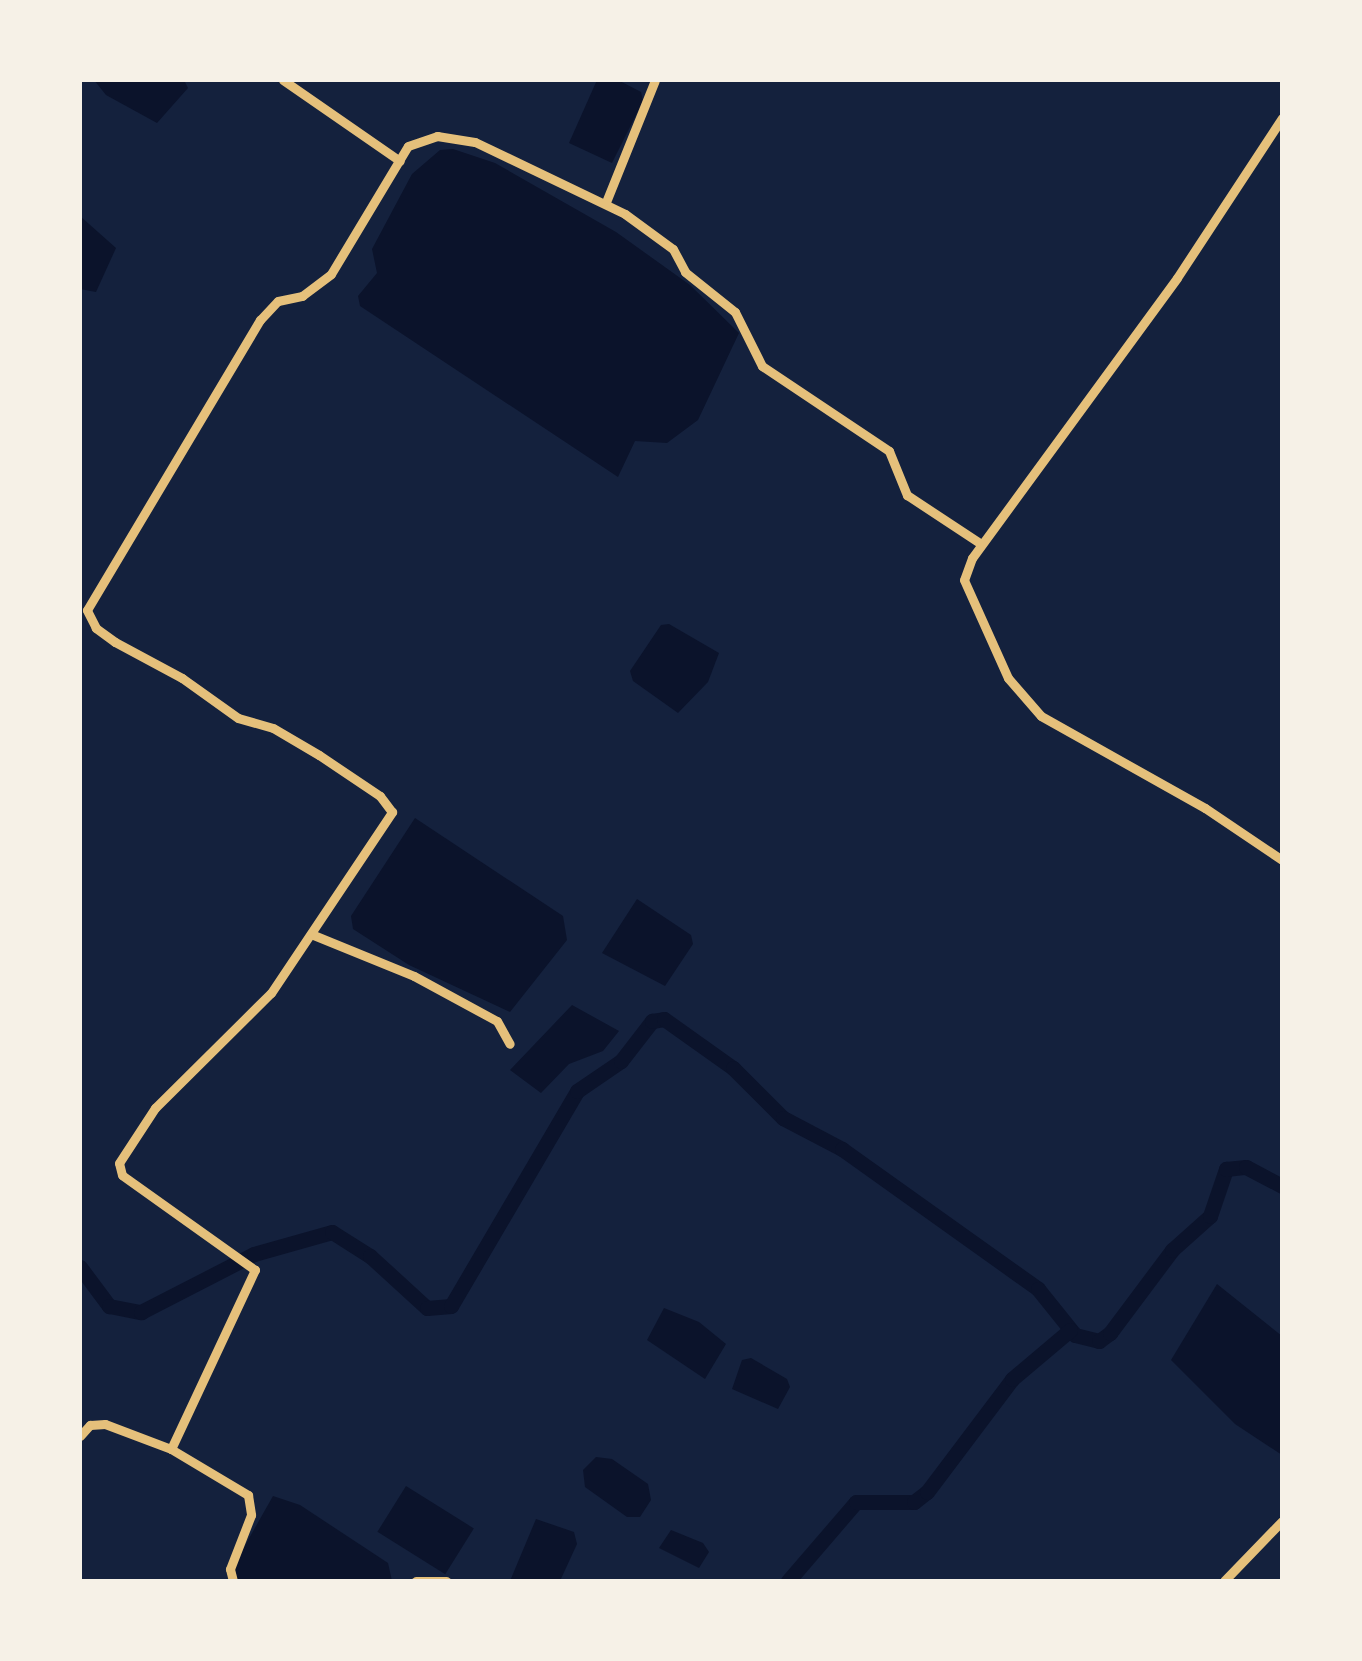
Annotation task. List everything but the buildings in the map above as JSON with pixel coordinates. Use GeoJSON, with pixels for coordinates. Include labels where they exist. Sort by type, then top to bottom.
{"type":"FeatureCollection","features":[{"type":"Feature","properties":{"kind":"street"},"geometry":{"type":"LineString","coordinates":[[283,80],[400,161]]}},
{"type":"Feature","properties":{"kind":"street"},"geometry":{"type":"LineString","coordinates":[[606,202],[655,80]]}},
{"type":"Feature","properties":{"kind":"street"},"geometry":{"type":"LineString","coordinates":[[1282,118],[1198,249],[981,544],[964,573],[966,590],[1021,698],[1058,728],[1205,808],[1282,860]]}},
{"type":"Feature","properties":{"kind":"street"},"geometry":{"type":"LineString","coordinates":[[172,1449],[220,1335],[252,1280],[250,1266],[122,1175],[120,1163],[155,1108],[262,1004],[392,820],[388,802],[304,746],[226,712],[182,678],[116,642],[96,628],[84,606],[260,320],[278,301],[302,296],[331,274],[400,161],[419,139],[455,137],[606,202],[673,249],[685,272],[736,312],[762,366],[889,451],[906,495],[981,544]]}},
{"type":"Feature","properties":{"kind":"street"},"geometry":{"type":"LineString","coordinates":[[311,934],[414,976],[497,1021],[510,1044]]}},
{"type":"Feature","properties":{"kind":"street"},"geometry":{"type":"LineString","coordinates":[[80,1436],[90,1425],[105,1424],[172,1449],[248,1495],[251,1514],[230,1569],[232,1581]]}},
{"type":"Feature","properties":{"kind":"street"},"geometry":{"type":"LineString","coordinates":[[1224,1581],[1282,1521]]}},
{"type":"Feature","properties":{"kind":"street"},"geometry":{"type":"LineString","coordinates":[[416,1581],[446,1581]]}},
{"type":"Feature","properties":{"kind":"water"},"geometry":{"type":"Polygon","coordinates":[[[94,80],[184,80],[188,88],[157,123],[106,95],[94,80]]]}},
{"type":"Feature","properties":{"kind":"water"},"geometry":{"type":"Polygon","coordinates":[[[597,80],[618,80],[641,92],[643,101],[612,163],[569,143],[597,80]]]}},
{"type":"Feature","properties":{"kind":"water"},"geometry":{"type":"Polygon","coordinates":[[[453,149],[495,163],[616,232],[690,285],[739,333],[698,420],[667,443],[635,441],[618,477],[360,306],[358,296],[377,273],[372,249],[412,174],[440,150],[453,149]]]}},
{"type":"Feature","properties":{"kind":"water"},"geometry":{"type":"Polygon","coordinates":[[[80,216],[116,248],[96,292],[80,289],[80,216]]]}},
{"type":"Feature","properties":{"kind":"water"},"geometry":{"type":"Polygon","coordinates":[[[669,624],[719,653],[708,682],[678,713],[633,681],[630,671],[661,625],[669,624]]]}},
{"type":"Feature","properties":{"kind":"water"},"geometry":{"type":"Polygon","coordinates":[[[415,818],[563,916],[567,940],[510,1012],[409,965],[353,929],[351,916],[415,818]]]}},
{"type":"Feature","properties":{"kind":"water"},"geometry":{"type":"Polygon","coordinates":[[[637,899],[691,935],[693,944],[665,986],[602,953],[637,899]]]}},
{"type":"Feature","properties":{"kind":"water"},"geometry":{"type":"Polygon","coordinates":[[[572,1005],[619,1031],[603,1051],[569,1064],[541,1093],[510,1070],[572,1005]]]}},
{"type":"Feature","properties":{"kind":"water"},"geometry":{"type":"Polygon","coordinates":[[[1217,1284],[1282,1336],[1282,1455],[1235,1424],[1171,1360],[1217,1284]]]}},
{"type":"Feature","properties":{"kind":"water"},"geometry":{"type":"Polygon","coordinates":[[[664,1308],[699,1322],[726,1344],[705,1379],[647,1340],[664,1308]]]}},
{"type":"Feature","properties":{"kind":"water"},"geometry":{"type":"Polygon","coordinates":[[[751,1358],[787,1379],[790,1387],[778,1409],[732,1389],[742,1360],[751,1358]]]}},
{"type":"Feature","properties":{"kind":"water"},"geometry":{"type":"Polygon","coordinates":[[[596,1457],[612,1459],[648,1484],[651,1500],[640,1517],[627,1517],[585,1487],[583,1470],[596,1457]]]}},
{"type":"Feature","properties":{"kind":"water"},"geometry":{"type":"Polygon","coordinates":[[[406,1486],[474,1528],[445,1574],[377,1532],[406,1486]]]}},
{"type":"Feature","properties":{"kind":"water"},"geometry":{"type":"Polygon","coordinates":[[[273,1496],[300,1505],[388,1563],[392,1581],[235,1581],[234,1565],[273,1496]]]}},
{"type":"Feature","properties":{"kind":"water"},"geometry":{"type":"Polygon","coordinates":[[[536,1519],[574,1532],[577,1544],[560,1581],[510,1581],[536,1519]]]}},
{"type":"Feature","properties":{"kind":"water"},"geometry":{"type":"Polygon","coordinates":[[[671,1530],[703,1543],[709,1552],[699,1568],[659,1548],[671,1530]]]}},
{"type":"Feature","properties":{"kind":"waterway"},"geometry":{"type":"LineString","coordinates":[[80,1267],[109,1306],[141,1312],[254,1254],[332,1232],[370,1256],[427,1308],[451,1306],[577,1091],[621,1061],[652,1021],[664,1019],[733,1068],[783,1118],[842,1149],[1038,1289],[1075,1335],[1099,1341],[1110,1333],[1172,1250],[1210,1216],[1226,1169],[1246,1167],[1282,1186]]}},
{"type":"Feature","properties":{"kind":"waterway"},"geometry":{"type":"LineString","coordinates":[[788,1581],[856,1502],[914,1502],[927,1492],[1012,1379],[1070,1330]]}}]}
